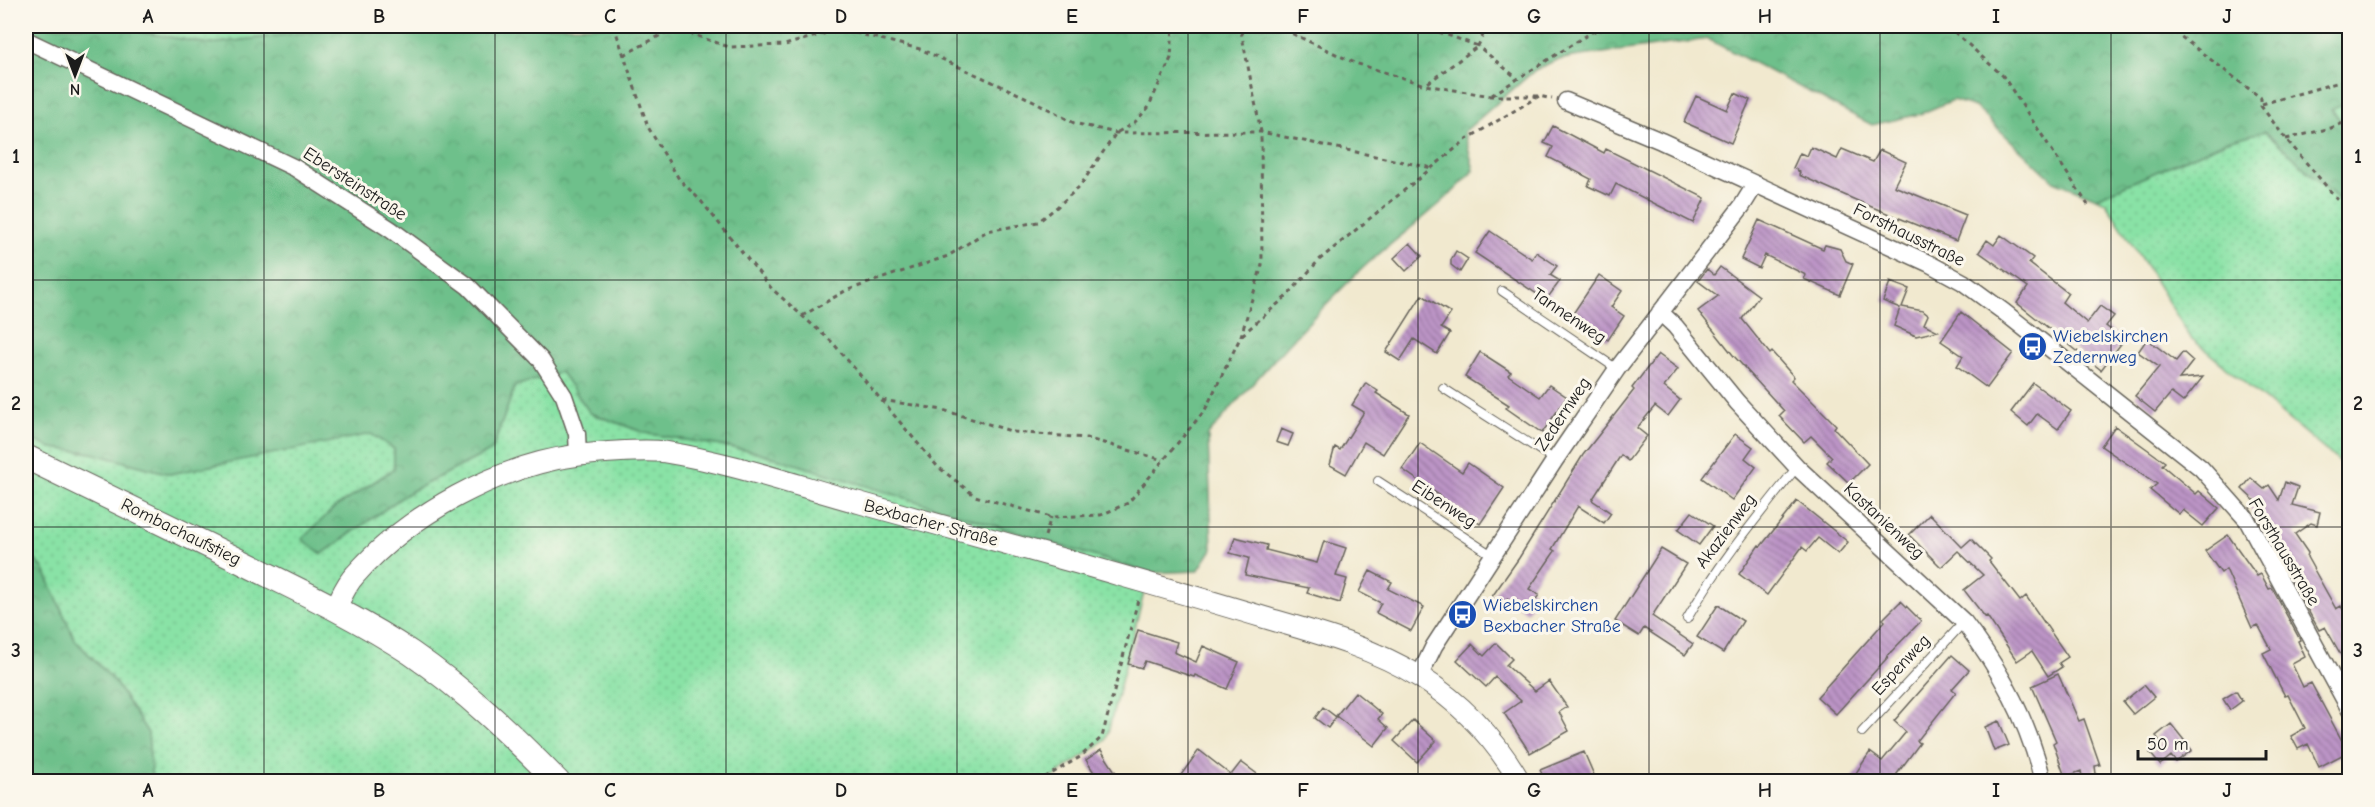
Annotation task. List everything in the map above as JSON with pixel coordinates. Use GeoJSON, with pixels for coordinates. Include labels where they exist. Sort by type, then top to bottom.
{"type":"FeatureCollection","features":[{"type":"Feature","properties":{"kind":"main road","name":"Rombachaufstieg"},"geometry":{"type":"LineString","coordinates":[[32,463],[335,609],[410,653],[472,699],[558,782]]}},
{"type":"Feature","properties":{"kind":"street","name":"Ebersteinstraße"},"geometry":{"type":"LineString","coordinates":[[26,40],[295,168],[390,229],[468,286],[541,360],[564,396],[577,434],[578,455]]}},
{"type":"Feature","properties":{"kind":"street","name":"Forsthausstraße"},"geometry":{"type":"LineString","coordinates":[[1566,101],[1651,136],[1928,263],[1963,282],[2201,468],[2247,520],[2349,710]]}},
{"type":"Feature","properties":{"kind":"street","name":"Zedernweg"},"geometry":{"type":"LineString","coordinates":[[1419,677],[1434,646],[1492,555],[1617,369],[1742,206],[1755,185]]}},
{"type":"Feature","properties":{"kind":"street","name":"Kastanienweg"},"geometry":{"type":"LineString","coordinates":[[1660,312],[1675,326],[1737,402],[1797,467],[1964,622],[1983,647],[2017,704],[2039,763],[2043,782]]}},
{"type":"Feature","properties":{"kind":"street","name":"Bexbacher Straße"},"geometry":{"type":"LineString","coordinates":[[335,609],[352,577],[420,518],[472,488],[528,466],[578,455],[661,452],[740,467],[862,504],[1143,581],[1324,635],[1376,655],[1419,677],[1459,706],[1486,734],[1520,782]]}},
{"type":"Feature","properties":{"kind":"lane","name":"Tannenweg"},"geometry":{"type":"LineString","coordinates":[[1502,291],[1617,369]]}},
{"type":"Feature","properties":{"kind":"lane"},"geometry":{"type":"LineString","coordinates":[[1443,388],[1555,460]]}},
{"type":"Feature","properties":{"kind":"lane","name":"Akazienweg"},"geometry":{"type":"LineString","coordinates":[[1687,619],[1699,597],[1744,532],[1797,467]]}},
{"type":"Feature","properties":{"kind":"lane","name":"Eibenweg"},"geometry":{"type":"LineString","coordinates":[[1378,481],[1492,555]]}},
{"type":"Feature","properties":{"kind":"lane","name":"Espenweg"},"geometry":{"type":"LineString","coordinates":[[1862,732],[1964,622]]}},
{"type":"Feature","properties":{"kind":"path"},"geometry":{"type":"LineString","coordinates":[[614,26],[648,127],[679,179],[701,201],[772,289],[833,343],[937,466],[975,496],[1051,518],[1101,515],[1128,503],[1205,410],[1242,336],[1262,265],[1261,132],[1240,26]]}},
{"type":"Feature","properties":{"kind":"path"},"geometry":{"type":"LineString","coordinates":[[624,55],[674,27],[684,26]]}},
{"type":"Feature","properties":{"kind":"path"},"geometry":{"type":"LineString","coordinates":[[802,316],[845,291],[948,256],[987,231],[1038,222],[1080,186],[1116,133],[1134,123],[1148,108],[1171,58],[1173,26]]}},
{"type":"Feature","properties":{"kind":"path"},"geometry":{"type":"LineString","coordinates":[[1276,26],[1354,63],[1425,85],[1491,96],[1539,96],[1566,101]]}},
{"type":"Feature","properties":{"kind":"path"},"geometry":{"type":"LineString","coordinates":[[1422,26],[1478,46],[1518,78]]}},
{"type":"Feature","properties":{"kind":"path"},"geometry":{"type":"LineString","coordinates":[[1425,85],[1478,46],[1487,26]]}},
{"type":"Feature","properties":{"kind":"path"},"geometry":{"type":"LineString","coordinates":[[1491,96],[1592,32],[1615,26]]}},
{"type":"Feature","properties":{"kind":"path"},"geometry":{"type":"LineString","coordinates":[[1948,26],[2003,76],[2088,206]]}},
{"type":"Feature","properties":{"kind":"path"},"geometry":{"type":"LineString","coordinates":[[2167,26],[2261,98],[2261,106],[2286,139],[2349,214]]}},
{"type":"Feature","properties":{"kind":"path"},"geometry":{"type":"LineString","coordinates":[[674,27],[729,47],[785,45],[840,29],[920,49],[1034,101],[1074,123],[1116,133],[1261,132],[1432,168]]}},
{"type":"Feature","properties":{"kind":"path"},"geometry":{"type":"LineString","coordinates":[[2261,106],[2264,102],[2349,79]]}},
{"type":"Feature","properties":{"kind":"path"},"geometry":{"type":"LineString","coordinates":[[1242,336],[1288,295],[1319,260],[1467,139],[1539,96]]}},
{"type":"Feature","properties":{"kind":"path"},"geometry":{"type":"LineString","coordinates":[[2286,139],[2331,128],[2349,120]]}},
{"type":"Feature","properties":{"kind":"path"},"geometry":{"type":"LineString","coordinates":[[881,400],[943,410],[1014,432],[1086,438],[1163,460]]}},
{"type":"Feature","properties":{"kind":"path"},"geometry":{"type":"LineString","coordinates":[[1037,782],[1080,757],[1102,737],[1143,581]]}},
{"type":"Feature","properties":{"kind":"path"},"geometry":{"type":"LineString","coordinates":[[26,765],[40,782]]}},
{"type":"Feature","properties":{"kind":"green space"},"geometry":{"type":"Polygon","coordinates":[[[26,26],[137,26],[141,32],[210,44],[355,26],[2349,26],[2349,101],[2331,109],[2349,131],[2349,209],[2265,131],[2227,141],[2096,198],[2054,181],[1975,107],[1953,100],[1920,114],[1872,125],[1708,39],[1573,57],[1554,61],[1535,70],[1464,132],[1474,170],[1435,208],[1364,267],[1323,307],[1208,435],[1212,549],[1198,571],[1149,573],[757,452],[645,433],[590,413],[561,372],[515,386],[492,450],[408,493],[322,554],[302,539],[334,508],[394,469],[394,449],[371,434],[170,474],[92,453],[52,448],[26,437],[26,26]]]}},
{"type":"Feature","properties":{"kind":"green space"},"geometry":{"type":"Polygon","coordinates":[[[137,26],[355,26],[210,44],[141,32],[137,26]]]}},
{"type":"Feature","properties":{"kind":"green space"},"geometry":{"type":"Polygon","coordinates":[[[2349,101],[2349,131],[2331,108],[2349,101]]]}},
{"type":"Feature","properties":{"kind":"green space"},"geometry":{"type":"Polygon","coordinates":[[[2265,131],[2349,209],[2349,470],[2191,338],[2106,203],[2096,198],[2227,141],[2265,131]]]}},
{"type":"Feature","properties":{"kind":"green space"},"geometry":{"type":"Polygon","coordinates":[[[561,371],[590,413],[645,433],[757,452],[1149,573],[1106,740],[1048,781],[152,781],[148,733],[114,681],[75,640],[43,568],[26,551],[26,437],[52,448],[92,453],[170,474],[371,433],[394,449],[394,469],[334,508],[322,554],[408,493],[492,450],[515,386],[561,371]]]}},
{"type":"Feature","properties":{"kind":"green space"},"geometry":{"type":"Polygon","coordinates":[[[26,551],[43,568],[75,640],[114,681],[148,733],[152,781],[26,781],[26,551]]]}},
{"type":"Feature","properties":{"kind":"building"},"geometry":{"type":"Polygon","coordinates":[[[1735,93],[1750,100],[1731,143],[1684,122],[1696,96],[1727,110],[1735,93]]]}},
{"type":"Feature","properties":{"kind":"building"},"geometry":{"type":"Polygon","coordinates":[[[1553,126],[1604,153],[1606,149],[1705,198],[1693,223],[1616,184],[1610,196],[1588,186],[1591,179],[1548,157],[1553,147],[1544,143],[1553,126]]]}},
{"type":"Feature","properties":{"kind":"building"},"geometry":{"type":"Polygon","coordinates":[[[1811,147],[1837,159],[1842,149],[1873,162],[1880,150],[1906,162],[1894,186],[1966,215],[1956,241],[1799,175],[1800,172],[1793,168],[1800,153],[1807,156],[1811,147]]]}},
{"type":"Feature","properties":{"kind":"building"},"geometry":{"type":"Polygon","coordinates":[[[1759,220],[1823,249],[1825,245],[1840,249],[1846,261],[1853,264],[1840,295],[1804,279],[1806,275],[1765,255],[1759,268],[1741,259],[1759,220]]]}},
{"type":"Feature","properties":{"kind":"building"},"geometry":{"type":"Polygon","coordinates":[[[1490,231],[1532,259],[1536,252],[1557,266],[1550,275],[1560,281],[1546,300],[1475,253],[1490,231]]]}},
{"type":"Feature","properties":{"kind":"building"},"geometry":{"type":"Polygon","coordinates":[[[2001,235],[2033,258],[2029,263],[2068,293],[2062,302],[2087,323],[2100,306],[2114,316],[2106,326],[2124,340],[2101,370],[2017,303],[2028,287],[1979,252],[1987,240],[1994,245],[2001,235]]]}},
{"type":"Feature","properties":{"kind":"building"},"geometry":{"type":"Polygon","coordinates":[[[1410,243],[1422,256],[1406,271],[1394,258],[1410,243]]]}},
{"type":"Feature","properties":{"kind":"building"},"geometry":{"type":"Polygon","coordinates":[[[1456,251],[1468,259],[1460,272],[1451,265],[1456,251]]]}},
{"type":"Feature","properties":{"kind":"building"},"geometry":{"type":"Polygon","coordinates":[[[1720,267],[1759,296],[1742,319],[1770,354],[1772,352],[1794,377],[1791,380],[1836,425],[1834,428],[1868,464],[1849,483],[1827,462],[1832,457],[1811,436],[1804,442],[1779,416],[1784,411],[1733,355],[1698,311],[1718,296],[1698,281],[1707,269],[1714,275],[1720,267]]]}},
{"type":"Feature","properties":{"kind":"building"},"geometry":{"type":"Polygon","coordinates":[[[1599,275],[1622,291],[1611,307],[1624,316],[1608,340],[1572,315],[1599,275]]]}},
{"type":"Feature","properties":{"kind":"building"},"geometry":{"type":"Polygon","coordinates":[[[1890,282],[1909,289],[1902,307],[1923,311],[1928,315],[1924,324],[1938,331],[1916,336],[1894,326],[1900,308],[1883,301],[1890,282]]]}},
{"type":"Feature","properties":{"kind":"building"},"geometry":{"type":"Polygon","coordinates":[[[1422,295],[1451,313],[1441,328],[1450,333],[1437,354],[1414,339],[1400,361],[1386,352],[1422,295]]]}},
{"type":"Feature","properties":{"kind":"building"},"geometry":{"type":"Polygon","coordinates":[[[1961,312],[2013,353],[1987,388],[1957,366],[1963,356],[1941,341],[1961,312]]]}},
{"type":"Feature","properties":{"kind":"building"},"geometry":{"type":"Polygon","coordinates":[[[2147,339],[2176,361],[2183,352],[2193,361],[2179,379],[2203,377],[2183,402],[2171,393],[2155,412],[2135,396],[2159,367],[2138,352],[2147,339]]]}},
{"type":"Feature","properties":{"kind":"building"},"geometry":{"type":"Polygon","coordinates":[[[1480,352],[1511,372],[1508,375],[1540,397],[1549,385],[1567,397],[1542,433],[1506,408],[1509,405],[1465,377],[1480,352]]]}},
{"type":"Feature","properties":{"kind":"building"},"geometry":{"type":"Polygon","coordinates":[[[1658,354],[1678,369],[1664,387],[1680,400],[1668,416],[1655,406],[1637,428],[1647,436],[1628,461],[1621,455],[1592,500],[1611,513],[1604,523],[1578,506],[1552,549],[1555,551],[1529,589],[1539,595],[1527,612],[1507,599],[1503,605],[1491,598],[1519,558],[1583,455],[1634,390],[1632,388],[1658,354]]]}},
{"type":"Feature","properties":{"kind":"building"},"geometry":{"type":"Polygon","coordinates":[[[1366,383],[1378,391],[1376,393],[1409,414],[1383,454],[1364,442],[1346,474],[1330,465],[1335,447],[1340,450],[1364,412],[1352,405],[1366,383]]]}},
{"type":"Feature","properties":{"kind":"building"},"geometry":{"type":"Polygon","coordinates":[[[2033,383],[2071,411],[2058,429],[2037,414],[2028,426],[2011,412],[2033,383]]]}},
{"type":"Feature","properties":{"kind":"building"},"geometry":{"type":"Polygon","coordinates":[[[2115,426],[2165,462],[2162,465],[2196,494],[2199,491],[2219,508],[2203,526],[2183,510],[2179,514],[2150,490],[2157,484],[2101,446],[2115,426]]]}},
{"type":"Feature","properties":{"kind":"building"},"geometry":{"type":"Polygon","coordinates":[[[1281,429],[1293,434],[1288,446],[1276,442],[1281,429]]]}},
{"type":"Feature","properties":{"kind":"building"},"geometry":{"type":"Polygon","coordinates":[[[1735,434],[1753,447],[1745,458],[1756,467],[1732,500],[1702,478],[1735,434]]]}},
{"type":"Feature","properties":{"kind":"building"},"geometry":{"type":"Polygon","coordinates":[[[1420,443],[1462,472],[1468,463],[1504,488],[1480,524],[1402,469],[1420,443]]]}},
{"type":"Feature","properties":{"kind":"building"},"geometry":{"type":"Polygon","coordinates":[[[2251,478],[2264,489],[2269,485],[2279,500],[2285,482],[2298,487],[2292,505],[2320,512],[2317,525],[2311,523],[2295,534],[2308,553],[2307,557],[2336,609],[2341,606],[2349,621],[2349,669],[2325,627],[2319,630],[2290,578],[2295,575],[2282,549],[2277,549],[2250,508],[2257,503],[2242,489],[2251,478]]]}},
{"type":"Feature","properties":{"kind":"building"},"geometry":{"type":"Polygon","coordinates":[[[1797,501],[1848,542],[1838,554],[1818,538],[1807,551],[1802,547],[1767,595],[1739,574],[1759,545],[1761,546],[1797,501]]]}},
{"type":"Feature","properties":{"kind":"building"},"geometry":{"type":"Polygon","coordinates":[[[1692,512],[1713,526],[1699,545],[1678,530],[1692,512]]]}},
{"type":"Feature","properties":{"kind":"building"},"geometry":{"type":"Polygon","coordinates":[[[1930,514],[1962,547],[1971,539],[1991,559],[1989,561],[2020,601],[2026,596],[2068,657],[2059,663],[2062,667],[2048,676],[2032,651],[2017,661],[1987,616],[1985,617],[1964,590],[1983,575],[1958,551],[1941,567],[1909,535],[1930,514]]]}},
{"type":"Feature","properties":{"kind":"building"},"geometry":{"type":"Polygon","coordinates":[[[2228,535],[2257,576],[2261,574],[2269,589],[2272,588],[2300,640],[2298,641],[2305,657],[2292,664],[2303,687],[2311,683],[2348,752],[2319,767],[2308,744],[2298,749],[2291,736],[2305,728],[2288,695],[2285,696],[2263,653],[2271,649],[2258,625],[2252,628],[2226,569],[2221,573],[2205,551],[2228,535]]]}},
{"type":"Feature","properties":{"kind":"building"},"geometry":{"type":"Polygon","coordinates":[[[1235,537],[1267,545],[1266,550],[1317,563],[1324,541],[1346,548],[1336,576],[1347,579],[1340,603],[1307,593],[1309,588],[1245,575],[1249,558],[1230,553],[1235,537]]]}},
{"type":"Feature","properties":{"kind":"building"},"geometry":{"type":"Polygon","coordinates":[[[1661,549],[1686,564],[1652,616],[1693,644],[1685,655],[1644,628],[1639,636],[1615,621],[1661,549]]]}},
{"type":"Feature","properties":{"kind":"building"},"geometry":{"type":"Polygon","coordinates":[[[1370,571],[1392,582],[1388,589],[1424,607],[1411,631],[1376,613],[1381,603],[1359,592],[1370,571]]]}},
{"type":"Feature","properties":{"kind":"building"},"geometry":{"type":"Polygon","coordinates":[[[1901,601],[1921,621],[1836,714],[1817,697],[1901,601]]]}},
{"type":"Feature","properties":{"kind":"building"},"geometry":{"type":"Polygon","coordinates":[[[1718,605],[1743,621],[1723,653],[1697,637],[1718,605]]]}},
{"type":"Feature","properties":{"kind":"building"},"geometry":{"type":"Polygon","coordinates":[[[1138,630],[1177,642],[1174,652],[1196,662],[1203,646],[1239,662],[1227,689],[1195,675],[1194,677],[1145,661],[1142,668],[1128,664],[1138,630]]]}},
{"type":"Feature","properties":{"kind":"building"},"geometry":{"type":"Polygon","coordinates":[[[1496,643],[1512,659],[1506,665],[1535,691],[1549,681],[1567,707],[1559,712],[1569,731],[1530,753],[1504,713],[1521,701],[1495,677],[1486,687],[1457,660],[1472,644],[1484,656],[1496,643]]]}},
{"type":"Feature","properties":{"kind":"building"},"geometry":{"type":"Polygon","coordinates":[[[1952,655],[1969,670],[1952,689],[1956,692],[1917,741],[1920,743],[1891,782],[1850,782],[1870,752],[1882,761],[1906,732],[1894,721],[1952,655]]]}},
{"type":"Feature","properties":{"kind":"building"},"geometry":{"type":"Polygon","coordinates":[[[2058,674],[2079,721],[2084,719],[2100,765],[2095,766],[2097,782],[2083,782],[2081,771],[2065,777],[2053,743],[2056,741],[2032,686],[2058,674]]]}},
{"type":"Feature","properties":{"kind":"building"},"geometry":{"type":"Polygon","coordinates":[[[2144,685],[2154,697],[2133,714],[2123,702],[2144,685]]]}},
{"type":"Feature","properties":{"kind":"building"},"geometry":{"type":"Polygon","coordinates":[[[2236,691],[2242,701],[2230,710],[2223,699],[2236,691]]]}},
{"type":"Feature","properties":{"kind":"building"},"geometry":{"type":"Polygon","coordinates":[[[1355,692],[1382,714],[1378,719],[1388,728],[1374,746],[1336,716],[1355,692]]]}},
{"type":"Feature","properties":{"kind":"building"},"geometry":{"type":"Polygon","coordinates":[[[1323,707],[1336,717],[1328,728],[1315,718],[1323,707]]]}},
{"type":"Feature","properties":{"kind":"building"},"geometry":{"type":"Polygon","coordinates":[[[1413,720],[1436,741],[1417,762],[1394,741],[1413,720]]]}},
{"type":"Feature","properties":{"kind":"building"},"geometry":{"type":"Polygon","coordinates":[[[1999,721],[2009,745],[1994,751],[1985,727],[1999,721]]]}},
{"type":"Feature","properties":{"kind":"building"},"geometry":{"type":"Polygon","coordinates":[[[2171,724],[2192,750],[2176,762],[2171,756],[2160,765],[2150,753],[2162,744],[2156,736],[2171,724]]]}},
{"type":"Feature","properties":{"kind":"building"},"geometry":{"type":"Polygon","coordinates":[[[1101,750],[1122,782],[1100,782],[1086,760],[1101,750]]]}},
{"type":"Feature","properties":{"kind":"building"},"geometry":{"type":"Polygon","coordinates":[[[1199,750],[1231,775],[1241,762],[1268,782],[1176,782],[1199,750]]]}},
{"type":"Feature","properties":{"kind":"building"},"geometry":{"type":"Polygon","coordinates":[[[1584,752],[1597,782],[1546,782],[1540,770],[1584,752]]]}},
{"type":"Feature","properties":{"kind":"place","name":"Wiebelskirchen Zedernweg"},"geometry":{"type":"Point","coordinates":[2032,346]}},
{"type":"Feature","properties":{"kind":"place","name":"Wiebelskirchen Bexbacher Straße"},"geometry":{"type":"Point","coordinates":[1462,615]}}]}
